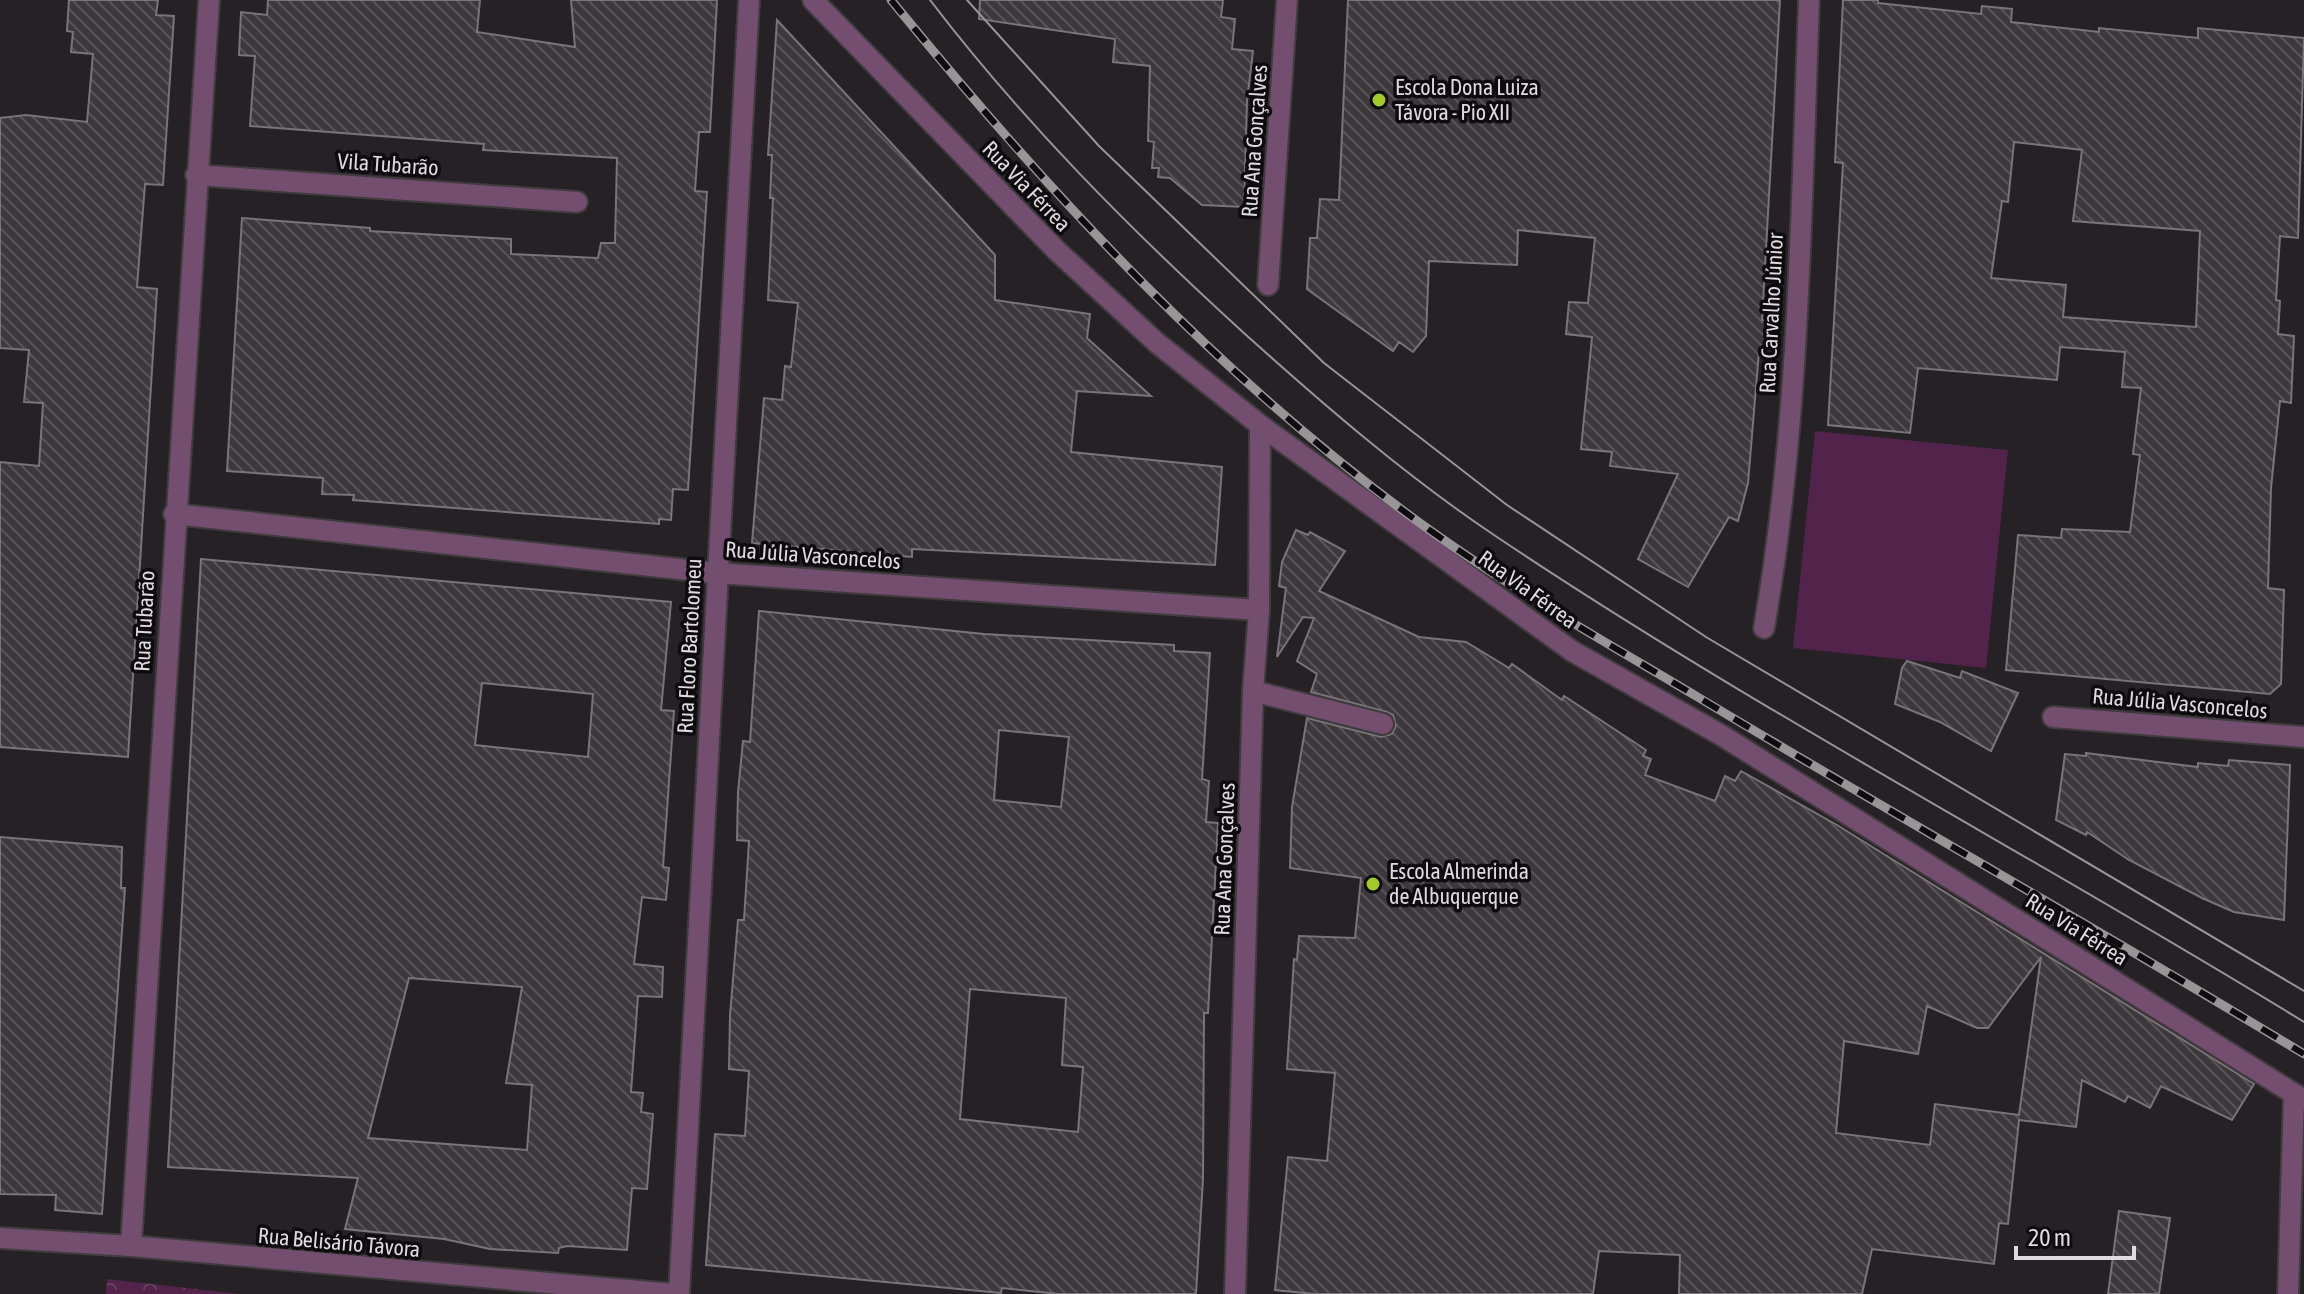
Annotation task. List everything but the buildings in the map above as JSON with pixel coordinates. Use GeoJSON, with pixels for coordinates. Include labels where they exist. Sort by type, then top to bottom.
{"type":"FeatureCollection","features":[{"type":"Feature","properties":{"kind":"street","name":"Rua Tubarão"},"geometry":{"type":"LineString","coordinates":[[131,1246],[174,514],[209,0]]}},
{"type":"Feature","properties":{"kind":"street","name":"Rua Floro Bartolomeu"},"geometry":{"type":"LineString","coordinates":[[679,1294],[749,0]]}},
{"type":"Feature","properties":{"kind":"street","name":"Rua Via Férrea"},"geometry":{"type":"LineString","coordinates":[[813,0],[1056,250],[1157,343],[1260,425],[1572,651],[1621,682],[1721,735],[2299,1097]]}},
{"type":"Feature","properties":{"kind":"street","name":"Rua Ana Gonçalves"},"geometry":{"type":"LineString","coordinates":[[1268,285],[1287,0]]}},
{"type":"Feature","properties":{"kind":"street","name":"Rua Carvalho Júnior"},"geometry":{"type":"LineString","coordinates":[[1764,628],[1780,536],[1798,306],[1809,0]]}},
{"type":"Feature","properties":{"kind":"street","name":"Vila Tubarão"},"geometry":{"type":"LineString","coordinates":[[196,175],[577,202]]}},
{"type":"Feature","properties":{"kind":"street","name":"Rua Ana Gonçalves"},"geometry":{"type":"LineString","coordinates":[[1235,1294],[1253,691],[1259,610],[1260,425]]}},
{"type":"Feature","properties":{"kind":"street","name":"Rua Júlia Vasconcelos"},"geometry":{"type":"LineString","coordinates":[[174,514],[716,573],[1259,610]]}},
{"type":"Feature","properties":{"kind":"street"},"geometry":{"type":"LineString","coordinates":[[1253,691],[1383,724]]}},
{"type":"Feature","properties":{"kind":"street","name":"Rua Júlia Vasconcelos"},"geometry":{"type":"LineString","coordinates":[[2053,717],[2304,737]]}},
{"type":"Feature","properties":{"kind":"street"},"geometry":{"type":"LineString","coordinates":[[2288,1294],[2299,1097]]}},
{"type":"Feature","properties":{"kind":"street","name":"Rua Belisário Távora"},"geometry":{"type":"LineString","coordinates":[[0,1238],[131,1246],[673,1294]]}},
{"type":"Feature","properties":{"kind":"green space"},"geometry":{"type":"Polygon","coordinates":[[[1815,431],[2008,450],[1986,668],[1793,648],[1815,431]]]}},
{"type":"Feature","properties":{"kind":"green space"},"geometry":{"type":"Polygon","coordinates":[[[107,1279],[240,1294],[106,1294],[107,1279]]]}},
{"type":"Feature","properties":{"kind":"tram line"},"geometry":{"type":"LineString","coordinates":[[930,0],[1041,132],[1161,256],[1305,387],[1429,489],[1593,600],[1693,662],[2304,1022]]}},
{"type":"Feature","properties":{"kind":"tram line"},"geometry":{"type":"LineString","coordinates":[[967,0],[1099,146],[1324,363],[1507,505],[1706,637],[2304,991]]}},
{"type":"Feature","properties":{"kind":"railway"},"geometry":{"type":"LineString","coordinates":[[891,0],[1013,145],[1143,284],[1282,413],[1355,474],[1431,531],[1495,575],[1595,636],[2304,1054]]}},
{"type":"Feature","properties":{"kind":"place","name":"Escola Dona Luiza Távora - Pio XII"},"geometry":{"type":"Point","coordinates":[1379,100]}},
{"type":"Feature","properties":{"kind":"place","name":"Escola Almerinda de Albuquerque"},"geometry":{"type":"Point","coordinates":[1373,884]}}]}
